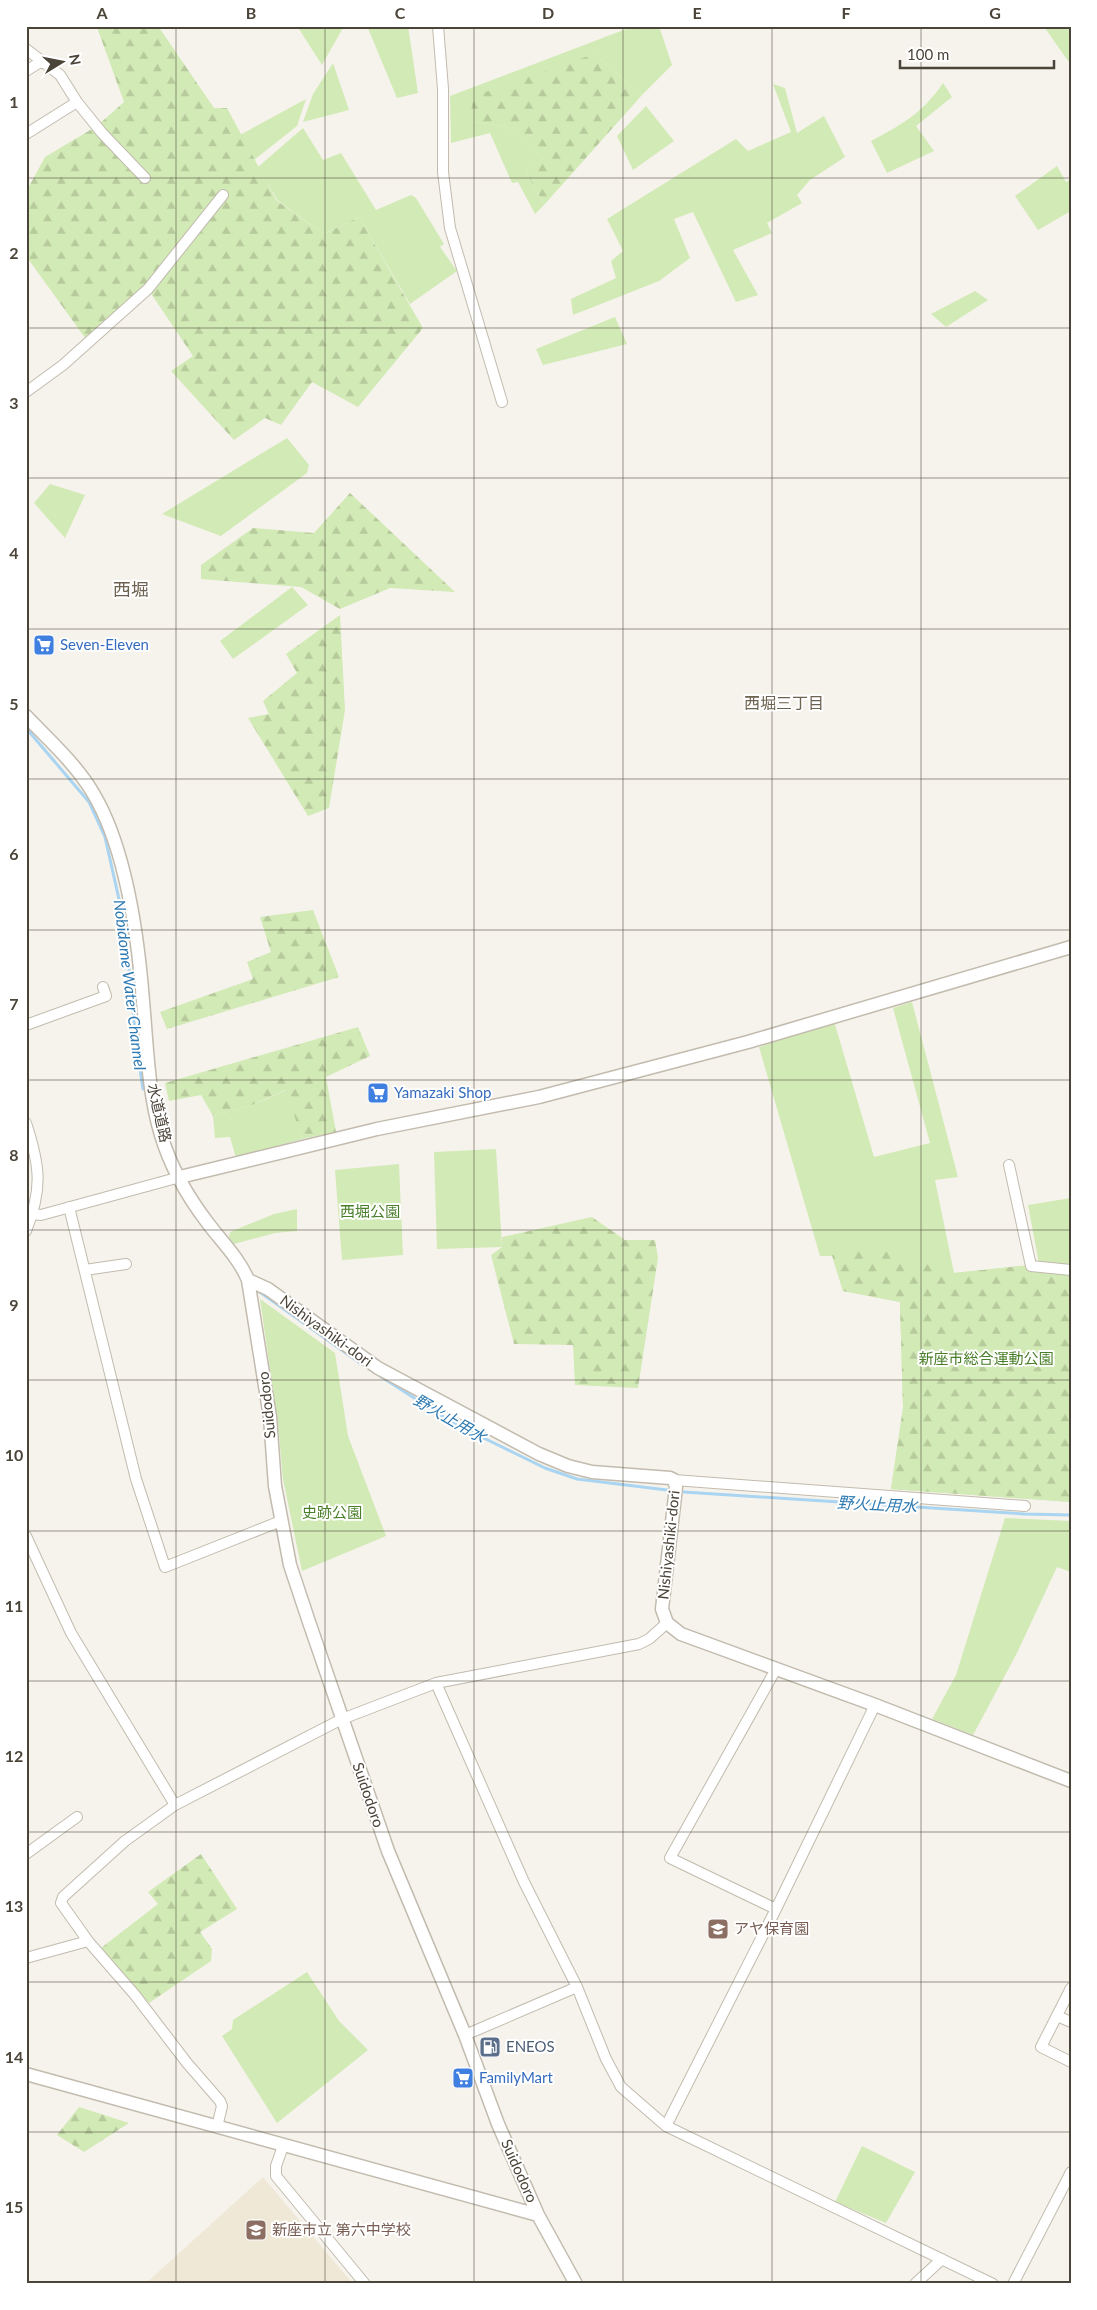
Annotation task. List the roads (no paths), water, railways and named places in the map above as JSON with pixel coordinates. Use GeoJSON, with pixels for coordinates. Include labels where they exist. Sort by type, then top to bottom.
{"type":"FeatureCollection","features":[{"type":"Feature","properties":{"kind":"street"},"geometry":{"type":"LineString","coordinates":[[438,26],[443,89],[443,172],[450,228],[502,402]]}},
{"type":"Feature","properties":{"kind":"street"},"geometry":{"type":"LineString","coordinates":[[26,49],[60,75],[77,102],[102,133],[145,178]]}},
{"type":"Feature","properties":{"kind":"street"},"geometry":{"type":"LineString","coordinates":[[26,71],[42,61]]}},
{"type":"Feature","properties":{"kind":"street"},"geometry":{"type":"LineString","coordinates":[[26,134],[77,102]]}},
{"type":"Feature","properties":{"kind":"street"},"geometry":{"type":"LineString","coordinates":[[26,392],[63,365],[148,289],[224,195]]}},
{"type":"Feature","properties":{"kind":"street","name":"水道道路"},"geometry":{"type":"LineString","coordinates":[[26,716],[92,791],[105,814],[114,838],[127,890],[140,962],[146,1041],[157,1119],[162,1137],[180,1178],[205,1220],[240,1262],[248,1280]]}},
{"type":"Feature","properties":{"kind":"street"},"geometry":{"type":"LineString","coordinates":[[33,1214],[42,1214],[377,1130],[538,1097],[748,1042],[1071,947]]}},
{"type":"Feature","properties":{"kind":"street"},"geometry":{"type":"LineString","coordinates":[[26,1025],[106,996],[103,987]]}},
{"type":"Feature","properties":{"kind":"street"},"geometry":{"type":"LineString","coordinates":[[26,1123],[28,1138],[38,1164],[39,1187],[33,1214],[26,1231]]}},
{"type":"Feature","properties":{"kind":"street"},"geometry":{"type":"LineString","coordinates":[[1009,1166],[1032,1266],[1071,1270]]}},
{"type":"Feature","properties":{"kind":"street"},"geometry":{"type":"LineString","coordinates":[[68,1207],[136,1479],[165,1567],[281,1521]]}},
{"type":"Feature","properties":{"kind":"street"},"geometry":{"type":"LineString","coordinates":[[85,1270],[126,1264]]}},
{"type":"Feature","properties":{"kind":"street","name":"Nishiyashiki-dori"},"geometry":{"type":"LineString","coordinates":[[248,1280],[268,1290],[378,1368],[538,1454],[568,1466],[592,1472],[674,1480],[676,1488],[663,1596],[663,1616],[681,1634],[875,1705],[1071,1781]]}},
{"type":"Feature","properties":{"kind":"street","name":"Suidodoro"},"geometry":{"type":"LineString","coordinates":[[248,1280],[267,1392],[272,1466],[290,1565],[388,1851],[465,2035],[498,2124],[538,2215],[576,2284]]}},
{"type":"Feature","properties":{"kind":"street"},"geometry":{"type":"LineString","coordinates":[[674,1480],[1025,1506]]}},
{"type":"Feature","properties":{"kind":"street"},"geometry":{"type":"LineString","coordinates":[[26,1536],[71,1633],[175,1805]]}},
{"type":"Feature","properties":{"kind":"street"},"geometry":{"type":"LineString","coordinates":[[217,2127],[222,2106],[220,2101],[187,2063],[135,1995],[88,1941],[61,1903],[63,1897],[125,1841],[175,1805],[342,1719],[436,1683],[639,1644],[649,1639],[667,1622]]}},
{"type":"Feature","properties":{"kind":"street"},"geometry":{"type":"LineString","coordinates":[[776,1669],[670,1858],[776,1909]]}},
{"type":"Feature","properties":{"kind":"street"},"geometry":{"type":"LineString","coordinates":[[436,1683],[524,1882],[577,1987],[606,2059],[621,2086],[666,2126],[993,2284]]}},
{"type":"Feature","properties":{"kind":"street"},"geometry":{"type":"LineString","coordinates":[[666,2126],[776,1909],[875,1705]]}},
{"type":"Feature","properties":{"kind":"street"},"geometry":{"type":"LineString","coordinates":[[26,1854],[77,1817]]}},
{"type":"Feature","properties":{"kind":"street"},"geometry":{"type":"LineString","coordinates":[[26,1958],[88,1941]]}},
{"type":"Feature","properties":{"kind":"street"},"geometry":{"type":"LineString","coordinates":[[465,2035],[577,1987]]}},
{"type":"Feature","properties":{"kind":"street"},"geometry":{"type":"LineString","coordinates":[[1071,1988],[1041,2047],[1071,2062]]}},
{"type":"Feature","properties":{"kind":"street"},"geometry":{"type":"LineString","coordinates":[[1057,2016],[1071,2022]]}},
{"type":"Feature","properties":{"kind":"street"},"geometry":{"type":"LineString","coordinates":[[26,2074],[538,2215]]}},
{"type":"Feature","properties":{"kind":"street"},"geometry":{"type":"LineString","coordinates":[[283,2146],[276,2166],[276,2176],[364,2284]]}},
{"type":"Feature","properties":{"kind":"street"},"geometry":{"type":"LineString","coordinates":[[1012,2284],[1071,2172]]}},
{"type":"Feature","properties":{"kind":"street"},"geometry":{"type":"LineString","coordinates":[[915,2284],[942,2259]]}},
{"type":"Feature","properties":{"kind":"waterway","name":"Nobidome Water Channel"},"geometry":{"type":"LineString","coordinates":[[26,728],[89,802],[105,837],[125,926],[136,1043],[143,1089]]}},
{"type":"Feature","properties":{"kind":"waterway","name":"野火止用水"},"geometry":{"type":"LineString","coordinates":[[257,1290],[360,1363]]}},
{"type":"Feature","properties":{"kind":"waterway","name":"野火止用水"},"geometry":{"type":"LineString","coordinates":[[380,1376],[453,1423],[545,1468],[577,1479],[667,1490]]}},
{"type":"Feature","properties":{"kind":"waterway","name":"野火止用水"},"geometry":{"type":"LineString","coordinates":[[684,1492],[1025,1514],[1071,1515]]}},
{"type":"Feature","properties":{"kind":"place","name":"Seven-Eleven"},"geometry":{"type":"Point","coordinates":[44,645]}},
{"type":"Feature","properties":{"kind":"place","name":"Yamazaki Shop"},"geometry":{"type":"Point","coordinates":[378,1093]}},
{"type":"Feature","properties":{"kind":"place","name":"アヤ保育園"},"geometry":{"type":"Point","coordinates":[718,1929]}},
{"type":"Feature","properties":{"kind":"place","name":"ENEOS"},"geometry":{"type":"Point","coordinates":[490,2047]}},
{"type":"Feature","properties":{"kind":"place","name":"FamilyMart"},"geometry":{"type":"Point","coordinates":[463,2078]}},
{"type":"Feature","properties":{"kind":"place","name":"新座市立 第六中学校"},"geometry":{"type":"Point","coordinates":[256,2230]}},
{"type":"Feature","properties":{"kind":"district","name":"西堀"},"geometry":{"type":"Point","coordinates":[131,590]}},
{"type":"Feature","properties":{"kind":"district","name":"西堀三丁目"},"geometry":{"type":"Point","coordinates":[784,703]}},
{"type":"Feature","properties":{"kind":"park label","name":"西堀公園"},"geometry":{"type":"Point","coordinates":[370,1212]}},
{"type":"Feature","properties":{"kind":"park label","name":"新座市総合運動公園"},"geometry":{"type":"Point","coordinates":[986,1359]}},
{"type":"Feature","properties":{"kind":"park label","name":"史跡公園"},"geometry":{"type":"Point","coordinates":[332,1513]}}]}
